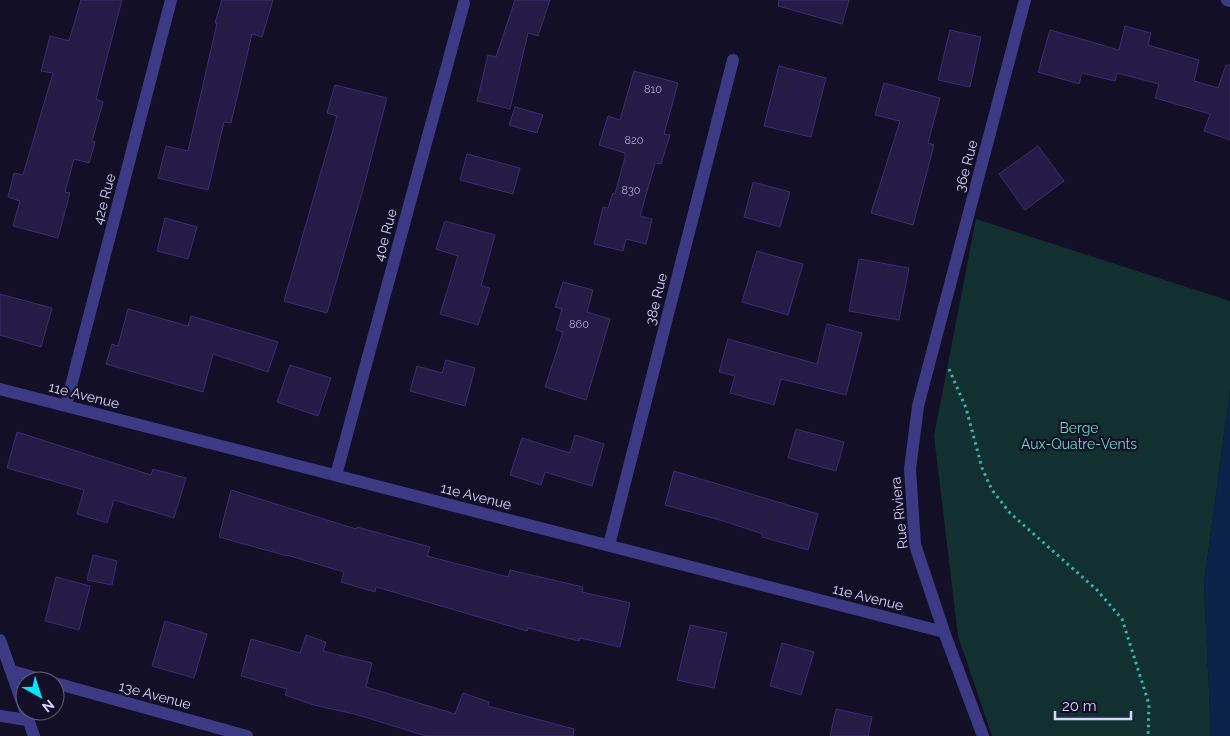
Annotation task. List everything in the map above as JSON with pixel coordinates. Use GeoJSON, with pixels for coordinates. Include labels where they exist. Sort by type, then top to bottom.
{"type":"FeatureCollection","features":[{"type":"Feature","properties":{"kind":"street","name":"42e Rue"},"geometry":{"type":"LineString","coordinates":[[66,406],[171,0]]}},
{"type":"Feature","properties":{"kind":"street","name":"36e Rue"},"geometry":{"type":"LineString","coordinates":[[936,339],[1025,0]]}},
{"type":"Feature","properties":{"kind":"street","name":"40e Rue"},"geometry":{"type":"LineString","coordinates":[[336,475],[464,3]]}},
{"type":"Feature","properties":{"kind":"street","name":"38e Rue"},"geometry":{"type":"LineString","coordinates":[[609,545],[733,60]]}},
{"type":"Feature","properties":{"kind":"street","name":"Rue Riviera"},"geometry":{"type":"LineString","coordinates":[[936,339],[918,406],[910,469],[915,545],[944,632],[983,736]]}},
{"type":"Feature","properties":{"kind":"street","name":"11e Avenue"},"geometry":{"type":"LineString","coordinates":[[0,389],[944,632]]}},
{"type":"Feature","properties":{"kind":"street"},"geometry":{"type":"LineString","coordinates":[[0,640],[15,681]]}},
{"type":"Feature","properties":{"kind":"street","name":"13e Avenue"},"geometry":{"type":"LineString","coordinates":[[65,686],[247,736]]}},
{"type":"Feature","properties":{"kind":"street"},"geometry":{"type":"LineString","coordinates":[[0,716],[15,718]]}},
{"type":"Feature","properties":{"kind":"street"},"geometry":{"type":"LineString","coordinates":[[27,721],[34,736]]}},
{"type":"Feature","properties":{"kind":"path"},"geometry":{"type":"LineString","coordinates":[[936,339],[966,408],[982,468],[992,490],[1010,513],[1097,590],[1122,619],[1149,704],[1148,736]]}},
{"type":"Feature","properties":{"kind":"green space","name":"Berge Aux-Quatre-Vents"},"geometry":{"type":"Polygon","coordinates":[[[976,219],[1230,301],[1230,390],[1204,583],[1211,736],[992,736],[958,636],[934,436],[976,219]]]}},
{"type":"Feature","properties":{"kind":"water"},"geometry":{"type":"Polygon","coordinates":[[[1230,390],[1230,736],[1211,736],[1204,583],[1230,390]]]}},
{"type":"Feature","properties":{"kind":"building"},"geometry":{"type":"Polygon","coordinates":[[[81,0],[122,0],[96,99],[103,102],[92,141],[95,142],[89,163],[74,159],[65,192],[70,193],[58,238],[13,226],[20,201],[8,197],[14,173],[23,175],[53,73],[41,71],[50,36],[69,41],[81,0]]]}},
{"type":"Feature","properties":{"kind":"building"},"geometry":{"type":"Polygon","coordinates":[[[222,0],[273,0],[262,37],[252,34],[231,123],[224,122],[208,190],[158,178],[166,146],[188,151],[217,23],[215,23],[222,0]]]}},
{"type":"Feature","properties":{"kind":"building"},"geometry":{"type":"Polygon","coordinates":[[[515,0],[550,0],[538,36],[528,33],[510,109],[477,101],[488,55],[496,57],[515,0]]]}},
{"type":"Feature","properties":{"kind":"building"},"geometry":{"type":"Polygon","coordinates":[[[779,0],[849,0],[842,24],[778,6],[779,0]]]}},
{"type":"Feature","properties":{"kind":"building"},"geometry":{"type":"Polygon","coordinates":[[[1125,26],[1151,33],[1148,45],[1199,60],[1194,81],[1218,88],[1226,65],[1230,65],[1230,140],[1204,131],[1210,114],[1155,98],[1159,84],[1117,73],[1115,81],[1082,73],[1079,84],[1038,72],[1050,30],[1119,50],[1125,26]]]}},
{"type":"Feature","properties":{"kind":"building"},"geometry":{"type":"Polygon","coordinates":[[[950,30],[981,37],[970,87],[938,80],[950,30]]]}},
{"type":"Feature","properties":{"kind":"building"},"geometry":{"type":"Polygon","coordinates":[[[779,66],[826,78],[811,137],[764,126],[779,66]]]}},
{"type":"Feature","properties":{"kind":"building"},"geometry":{"type":"Polygon","coordinates":[[[634,71],[678,83],[664,134],[670,135],[661,164],[655,163],[640,216],[652,219],[646,244],[626,239],[623,251],[594,244],[603,207],[608,208],[613,193],[615,194],[625,157],[625,153],[599,145],[608,116],[620,120],[634,71]]]}},
{"type":"Feature","properties":{"kind":"building"},"geometry":{"type":"Polygon","coordinates":[[[884,83],[940,98],[928,143],[934,145],[913,225],[871,213],[900,121],[875,115],[884,83]]]}},
{"type":"Feature","properties":{"kind":"building"},"geometry":{"type":"Polygon","coordinates":[[[335,85],[387,98],[327,313],[284,301],[337,116],[327,113],[335,85]]]}},
{"type":"Feature","properties":{"kind":"building"},"geometry":{"type":"Polygon","coordinates":[[[515,107],[543,115],[537,133],[509,125],[515,107]]]}},
{"type":"Feature","properties":{"kind":"building"},"geometry":{"type":"Polygon","coordinates":[[[1038,146],[1064,181],[1025,210],[999,174],[1038,146]]]}},
{"type":"Feature","properties":{"kind":"building"},"geometry":{"type":"Polygon","coordinates":[[[467,154],[520,168],[513,194],[460,180],[467,154]]]}},
{"type":"Feature","properties":{"kind":"building"},"geometry":{"type":"Polygon","coordinates":[[[753,182],[790,192],[780,227],[744,217],[753,182]]]}},
{"type":"Feature","properties":{"kind":"building"},"geometry":{"type":"Polygon","coordinates":[[[165,218],[197,227],[188,259],[157,251],[165,218]]]}},
{"type":"Feature","properties":{"kind":"building"},"geometry":{"type":"Polygon","coordinates":[[[445,221],[495,235],[481,286],[490,288],[478,325],[440,314],[458,256],[436,249],[445,221]]]}},
{"type":"Feature","properties":{"kind":"building"},"geometry":{"type":"Polygon","coordinates":[[[757,251],[803,264],[788,315],[742,302],[757,251]]]}},
{"type":"Feature","properties":{"kind":"building"},"geometry":{"type":"Polygon","coordinates":[[[859,259],[909,268],[899,320],[849,311],[859,259]]]}},
{"type":"Feature","properties":{"kind":"building"},"geometry":{"type":"Polygon","coordinates":[[[563,282],[593,290],[587,312],[610,319],[586,400],[545,387],[563,332],[556,330],[562,309],[555,307],[563,282]]]}},
{"type":"Feature","properties":{"kind":"building"},"geometry":{"type":"Polygon","coordinates":[[[0,294],[52,308],[41,347],[0,335],[0,294]]]}},
{"type":"Feature","properties":{"kind":"building"},"geometry":{"type":"Polygon","coordinates":[[[128,309],[188,326],[191,316],[278,342],[268,372],[213,354],[203,392],[106,364],[112,344],[118,346],[128,309]]]}},
{"type":"Feature","properties":{"kind":"building"},"geometry":{"type":"Polygon","coordinates":[[[827,324],[862,333],[846,395],[781,379],[774,405],[730,393],[735,376],[719,372],[728,339],[817,364],[827,324]]]}},
{"type":"Feature","properties":{"kind":"building"},"geometry":{"type":"Polygon","coordinates":[[[446,360],[475,368],[465,406],[410,391],[417,366],[442,373],[446,360]]]}},
{"type":"Feature","properties":{"kind":"building"},"geometry":{"type":"Polygon","coordinates":[[[290,365],[331,378],[318,416],[277,402],[290,365]]]}},
{"type":"Feature","properties":{"kind":"building"},"geometry":{"type":"Polygon","coordinates":[[[796,429],[844,442],[836,471],[788,458],[796,429]]]}},
{"type":"Feature","properties":{"kind":"building"},"geometry":{"type":"Polygon","coordinates":[[[17,432],[151,475],[153,469],[186,478],[174,518],[114,500],[107,523],[77,514],[84,490],[7,468],[17,432]]]}},
{"type":"Feature","properties":{"kind":"building"},"geometry":{"type":"Polygon","coordinates":[[[575,435],[604,444],[592,486],[545,472],[541,485],[510,475],[522,438],[570,453],[575,435]]]}},
{"type":"Feature","properties":{"kind":"building"},"geometry":{"type":"Polygon","coordinates":[[[674,471],[818,514],[808,550],[762,537],[763,534],[720,520],[665,505],[674,471]]]}},
{"type":"Feature","properties":{"kind":"building"},"geometry":{"type":"Polygon","coordinates":[[[231,490],[356,529],[357,527],[430,547],[427,556],[508,577],[510,570],[583,587],[582,592],[630,603],[620,647],[580,638],[579,641],[528,628],[527,631],[376,587],[375,592],[341,582],[344,572],[219,537],[231,490]]]}},
{"type":"Feature","properties":{"kind":"building"},"geometry":{"type":"Polygon","coordinates":[[[93,555],[117,561],[112,585],[87,580],[93,555]]]}},
{"type":"Feature","properties":{"kind":"building"},"geometry":{"type":"Polygon","coordinates":[[[56,577],[90,586],[79,630],[45,621],[56,577]]]}},
{"type":"Feature","properties":{"kind":"building"},"geometry":{"type":"Polygon","coordinates":[[[165,621],[207,634],[194,678],[152,666],[165,621]]]}},
{"type":"Feature","properties":{"kind":"building"},"geometry":{"type":"Polygon","coordinates":[[[690,625],[727,633],[714,688],[677,680],[690,625]]]}},
{"type":"Feature","properties":{"kind":"building"},"geometry":{"type":"Polygon","coordinates":[[[306,635],[326,642],[323,651],[372,663],[366,687],[455,714],[463,693],[489,702],[488,706],[574,729],[573,736],[426,736],[358,715],[314,705],[285,695],[287,689],[241,676],[251,639],[300,653],[306,635]]]}},
{"type":"Feature","properties":{"kind":"building"},"geometry":{"type":"Polygon","coordinates":[[[782,643],[814,652],[801,695],[770,686],[782,643]]]}},
{"type":"Feature","properties":{"kind":"building"},"geometry":{"type":"Polygon","coordinates":[[[836,709],[872,717],[868,736],[830,736],[836,709]]]}}]}
